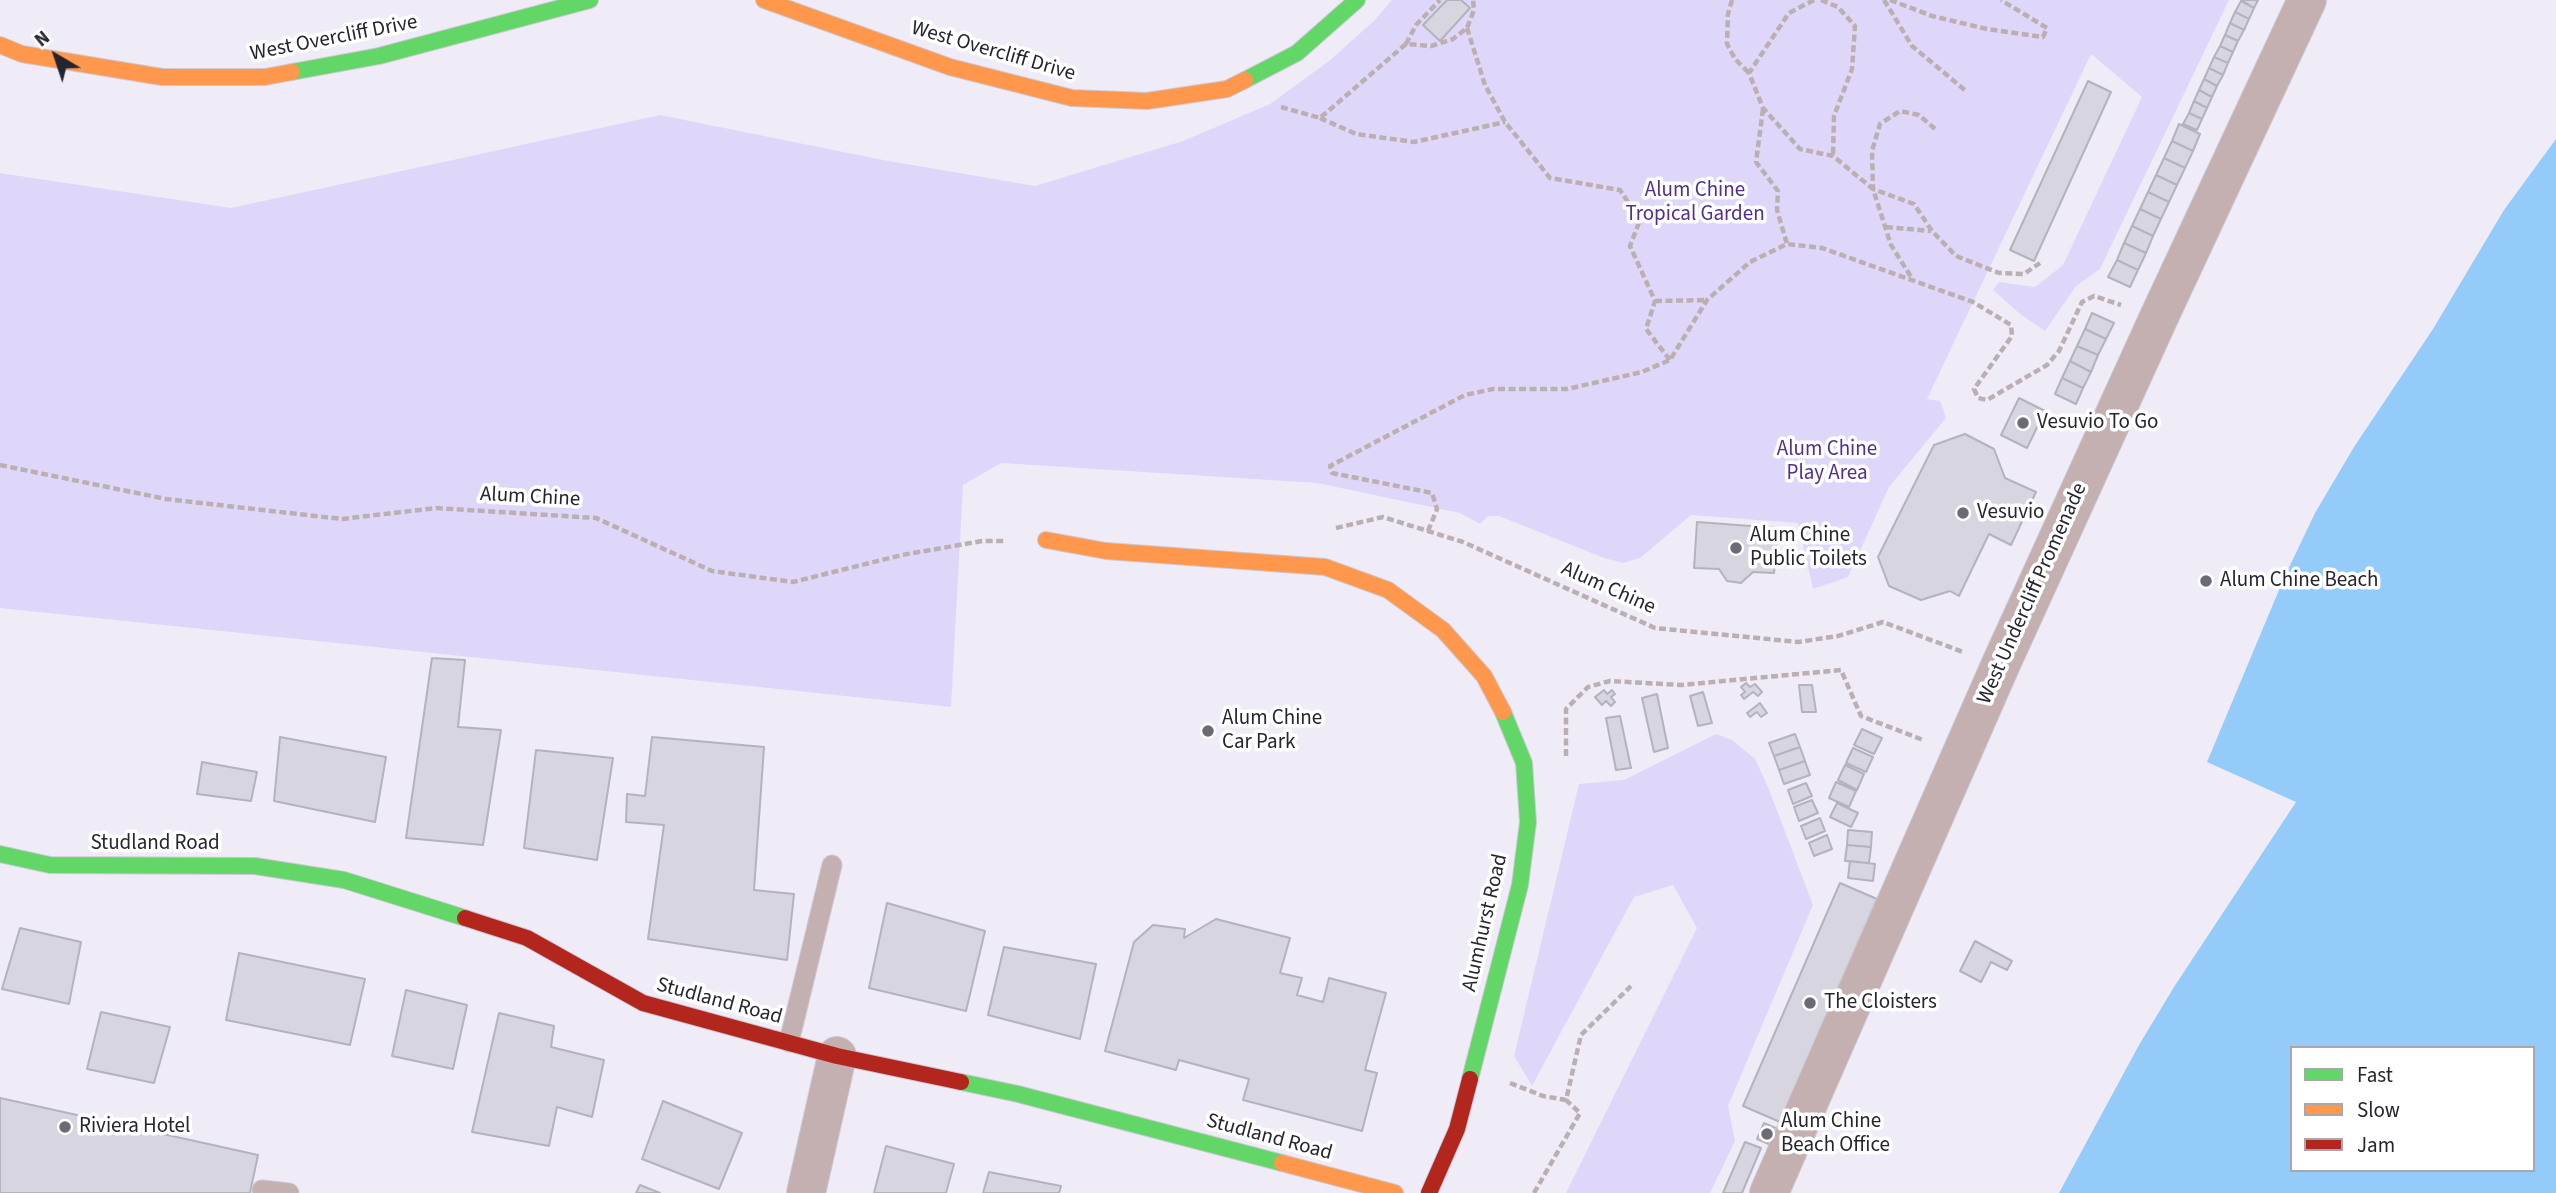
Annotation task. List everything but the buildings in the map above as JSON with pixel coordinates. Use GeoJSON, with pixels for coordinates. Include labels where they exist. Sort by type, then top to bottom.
{"type":"FeatureCollection","features":[{"type":"Feature","properties":{"kind":"street","name":"West Overcliff Drive"},"geometry":{"type":"LineString","coordinates":[[0,45],[22,54],[162,77],[265,77],[379,56],[590,0]]}},
{"type":"Feature","properties":{"kind":"street","name":"West Overcliff Drive"},"geometry":{"type":"LineString","coordinates":[[764,0],[950,67],[1072,98],[1147,101],[1227,89],[1297,53],[1357,0]]}},
{"type":"Feature","properties":{"kind":"street","name":"West Undercliff Promenade"},"geometry":{"type":"LineString","coordinates":[[1769,1193],[2000,666],[2307,0]]}},
{"type":"Feature","properties":{"kind":"street","name":"Alumhurst Road"},"geometry":{"type":"LineString","coordinates":[[1046,540],[1106,551],[1325,567],[1388,590],[1443,630],[1484,676],[1504,713],[1524,763],[1529,811],[1520,885],[1457,1129],[1429,1193]]}},
{"type":"Feature","properties":{"kind":"street","name":"Studland Road"},"geometry":{"type":"LineString","coordinates":[[0,854],[50,865],[255,866],[344,880],[527,938],[643,1003],[837,1056],[1018,1094],[1395,1193]]}},
{"type":"Feature","properties":{"kind":"street"},"geometry":{"type":"LineString","coordinates":[[806,1193],[837,1056]]}},
{"type":"Feature","properties":{"kind":"lane"},"geometry":{"type":"LineString","coordinates":[[789,1042],[832,864]]}},
{"type":"Feature","properties":{"kind":"lane"},"geometry":{"type":"LineString","coordinates":[[262,1190],[289,1193]]}},
{"type":"Feature","properties":{"kind":"path"},"geometry":{"type":"LineString","coordinates":[[1320,118],[1406,44],[1416,24],[1440,0]]}},
{"type":"Feature","properties":{"kind":"path"},"geometry":{"type":"LineString","coordinates":[[1406,44],[1431,46],[1453,39],[1467,27],[1474,10],[1473,0]]}},
{"type":"Feature","properties":{"kind":"path"},"geometry":{"type":"LineString","coordinates":[[1732,0],[1727,22],[1727,44],[1735,59],[1749,73],[1763,108],[1800,149],[1833,156],[1873,189],[1914,204],[1932,231],[1956,256],[1999,273],[2024,274],[2040,263]]}},
{"type":"Feature","properties":{"kind":"path"},"geometry":{"type":"LineString","coordinates":[[1749,73],[1789,13],[1814,0]]}},
{"type":"Feature","properties":{"kind":"path"},"geometry":{"type":"LineString","coordinates":[[1821,0],[1838,7],[1855,26],[1852,69],[1834,116],[1833,156]]}},
{"type":"Feature","properties":{"kind":"path"},"geometry":{"type":"LineString","coordinates":[[1884,0],[1912,46],[1966,91]]}},
{"type":"Feature","properties":{"kind":"path"},"geometry":{"type":"LineString","coordinates":[[1890,0],[1932,16],[1987,29],[2043,37],[2047,28],[2001,0]]}},
{"type":"Feature","properties":{"kind":"path"},"geometry":{"type":"LineString","coordinates":[[1467,27],[1485,85],[1505,122],[1550,178],[1620,190],[1640,220],[1630,246],[1655,302],[1646,329],[1670,360]]}},
{"type":"Feature","properties":{"kind":"path"},"geometry":{"type":"LineString","coordinates":[[1227,89],[1320,118],[1356,134],[1414,142],[1505,122]]}},
{"type":"Feature","properties":{"kind":"path"},"geometry":{"type":"LineString","coordinates":[[1763,108],[1756,162],[1778,191],[1777,211],[1787,244]]}},
{"type":"Feature","properties":{"kind":"path"},"geometry":{"type":"LineString","coordinates":[[1914,281],[1891,245],[1873,189],[1872,151],[1880,124],[1900,111],[1919,115],[1935,129]]}},
{"type":"Feature","properties":{"kind":"path"},"geometry":{"type":"LineString","coordinates":[[1886,227],[1932,231]]}},
{"type":"Feature","properties":{"kind":"path"},"geometry":{"type":"LineString","coordinates":[[1428,531],[1437,509],[1432,493],[1332,473],[1330,466],[1465,396],[1493,389],[1567,388],[1642,372],[1670,360],[1707,300],[1750,262],[1787,244],[1822,248],[1973,302],[2011,325],[2012,336],[1974,389],[1978,398],[1987,400],[2047,365],[2059,351],[2082,302],[2094,296],[2159,317]]}},
{"type":"Feature","properties":{"kind":"path"},"geometry":{"type":"LineString","coordinates":[[1655,302],[1707,300]]}},
{"type":"Feature","properties":{"kind":"path","name":"Alum Chine"},"geometry":{"type":"LineString","coordinates":[[0,465],[166,499],[342,519],[436,508],[596,518],[712,571],[793,582],[902,555],[982,541],[1046,540]]}},
{"type":"Feature","properties":{"kind":"path","name":"Alum Chine"},"geometry":{"type":"LineString","coordinates":[[1307,565],[1331,529],[1383,517],[1464,542],[1655,628],[1798,642],[1838,636],[1883,622],[2000,666]]}},
{"type":"Feature","properties":{"kind":"path"},"geometry":{"type":"LineString","coordinates":[[1566,763],[1566,709],[1588,687],[1610,681],[1681,685],[1841,670],[1861,716],[1962,755]]}},
{"type":"Feature","properties":{"kind":"path"},"geometry":{"type":"LineString","coordinates":[[1566,1100],[1581,1035],[1631,986]]}},
{"type":"Feature","properties":{"kind":"path"},"geometry":{"type":"LineString","coordinates":[[1534,1193],[1580,1113],[1566,1100],[1543,1096]]}},
{"type":"Feature","properties":{"kind":"green space"},"geometry":{"type":"Polygon","coordinates":[[[1392,0],[2229,0],[2100,269],[2076,286],[2045,331],[2020,314],[1993,290],[1999,282],[2035,287],[2063,265],[2142,97],[2091,54],[1927,399],[1940,401],[1946,418],[1889,487],[1848,577],[1813,589],[1798,523],[1691,515],[1640,558],[1623,563],[1499,516],[1488,516],[1480,524],[1460,513],[1317,483],[1001,463],[963,485],[951,707],[0,608],[0,173],[231,208],[660,115],[883,160],[1035,186],[1183,141],[1270,104],[1329,61],[1376,19],[1392,0]]]}},
{"type":"Feature","properties":{"kind":"green space"},"geometry":{"type":"Polygon","coordinates":[[[1716,734],[1732,740],[1755,759],[1813,905],[1728,1106],[1735,1141],[1710,1193],[1566,1193],[1697,928],[1673,885],[1634,897],[1532,1086],[1514,1056],[1579,784],[1624,780],[1716,734]]]}},
{"type":"Feature","properties":{"kind":"water"},"geometry":{"type":"Polygon","coordinates":[[[2556,139],[2556,1193],[2059,1193],[2139,1045],[2174,987],[2296,802],[2207,762],[2284,578],[2315,513],[2354,447],[2433,329],[2504,210],[2556,139]]]}},
{"type":"Feature","properties":{"kind":"traffic: fast"},"geometry":{"type":"LineString","coordinates":[[292,72],[379,56],[590,0]]}},
{"type":"Feature","properties":{"kind":"traffic: fast"},"geometry":{"type":"LineString","coordinates":[[1245,80],[1297,53],[1357,0]]}},
{"type":"Feature","properties":{"kind":"traffic: fast"},"geometry":{"type":"LineString","coordinates":[[1470,1079],[1520,885],[1528,822],[1524,763],[1503,712]]}},
{"type":"Feature","properties":{"kind":"traffic: fast"},"geometry":{"type":"LineString","coordinates":[[0,854],[50,865],[255,866],[344,880],[465,918]]}},
{"type":"Feature","properties":{"kind":"traffic: fast"},"geometry":{"type":"LineString","coordinates":[[961,1082],[1018,1094],[1282,1163]]}},
{"type":"Feature","properties":{"kind":"traffic: slow"},"geometry":{"type":"LineString","coordinates":[[764,0],[950,67],[1072,98],[1147,101],[1227,89],[1245,80]]}},
{"type":"Feature","properties":{"kind":"traffic: slow"},"geometry":{"type":"LineString","coordinates":[[0,45],[22,54],[162,77],[265,77],[292,72]]}},
{"type":"Feature","properties":{"kind":"traffic: slow"},"geometry":{"type":"LineString","coordinates":[[1046,540],[1106,551],[1325,567],[1388,590],[1443,630],[1484,676],[1503,712]]}},
{"type":"Feature","properties":{"kind":"traffic: slow"},"geometry":{"type":"LineString","coordinates":[[1282,1163],[1395,1193]]}},
{"type":"Feature","properties":{"kind":"traffic: jam"},"geometry":{"type":"LineString","coordinates":[[465,918],[527,938],[643,1003],[837,1056],[961,1082]]}},
{"type":"Feature","properties":{"kind":"traffic: jam"},"geometry":{"type":"LineString","coordinates":[[1429,1193],[1457,1129],[1470,1079]]}},
{"type":"Feature","properties":{"kind":"place","name":"Vesuvio To Go"},"geometry":{"type":"Point","coordinates":[2023,423]}},
{"type":"Feature","properties":{"kind":"place","name":"Vesuvio"},"geometry":{"type":"Point","coordinates":[1963,513]}},
{"type":"Feature","properties":{"kind":"place","name":"Alum Chine Public Toilets"},"geometry":{"type":"Point","coordinates":[1736,548]}},
{"type":"Feature","properties":{"kind":"place","name":"Alum Chine Beach"},"geometry":{"type":"Point","coordinates":[2206,581]}},
{"type":"Feature","properties":{"kind":"place","name":"Alum Chine Car Park"},"geometry":{"type":"Point","coordinates":[1208,731]}},
{"type":"Feature","properties":{"kind":"place","name":"The Cloisters"},"geometry":{"type":"Point","coordinates":[1810,1003]}},
{"type":"Feature","properties":{"kind":"place","name":"Riviera Hotel"},"geometry":{"type":"Point","coordinates":[65,1127]}},
{"type":"Feature","properties":{"kind":"place","name":"Alum Chine Beach Office"},"geometry":{"type":"Point","coordinates":[1767,1134]}},
{"type":"Feature","properties":{"kind":"park label","name":"Alum Chine Tropical Garden"},"geometry":{"type":"Point","coordinates":[1695,203]}},
{"type":"Feature","properties":{"kind":"park label","name":"Alum Chine Play Area"},"geometry":{"type":"Point","coordinates":[1827,462]}}]}
